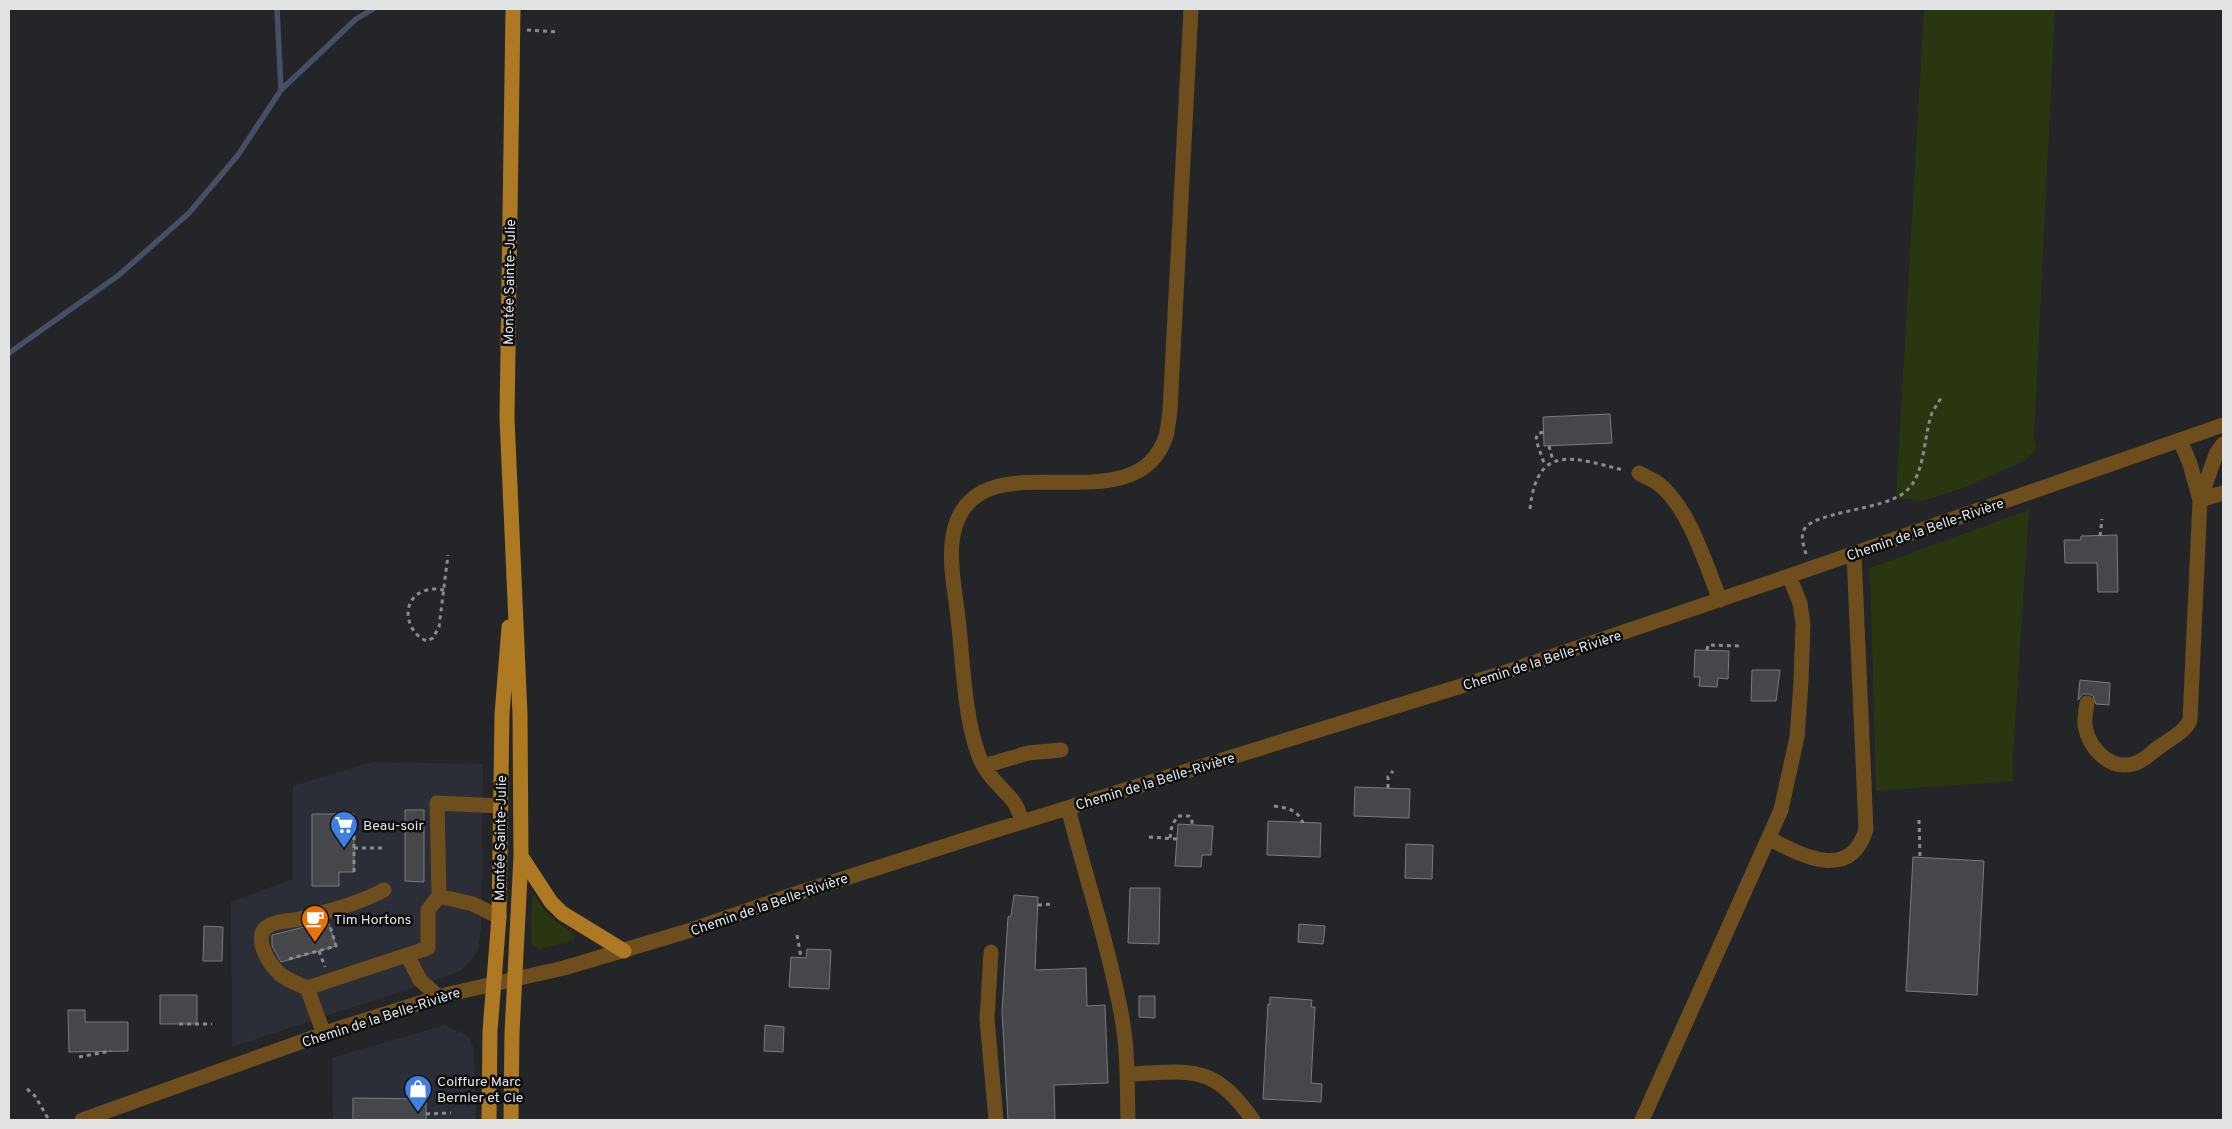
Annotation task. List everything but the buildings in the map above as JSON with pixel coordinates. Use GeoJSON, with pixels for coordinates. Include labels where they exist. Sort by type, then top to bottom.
{"type":"FeatureCollection","features":[{"type":"Feature","properties":{"kind":"main road","name":"Montée Sainte-Julie"},"geometry":{"type":"LineString","coordinates":[[511,1120],[521,856],[520,714],[508,418],[512,9]]}},
{"type":"Feature","properties":{"kind":"main road","name":"Montée Sainte-Julie"},"geometry":{"type":"LineString","coordinates":[[489,1120],[490,1032],[499,917],[502,714],[514,556]]}},
{"type":"Feature","properties":{"kind":"main road"},"geometry":{"type":"LineString","coordinates":[[521,856],[551,902],[562,913],[624,950]]}},
{"type":"Feature","properties":{"kind":"street"},"geometry":{"type":"LineString","coordinates":[[1022,822],[1013,801],[990,778],[979,756],[968,706],[953,567],[955,526],[960,514],[969,502],[978,493],[990,487],[1026,483],[1090,483],[1112,480],[1141,469],[1153,457],[1166,436],[1170,410],[1191,9]]}},
{"type":"Feature","properties":{"kind":"street"},"geometry":{"type":"LineString","coordinates":[[2200,500],[2222,444],[2220,426]]}},
{"type":"Feature","properties":{"kind":"street","name":"Chemin de la Belle-Rivière"},"geometry":{"type":"LineString","coordinates":[[82,1120],[324,1034],[438,997],[494,983],[516,980],[624,950],[1022,822],[1500,674],[1854,554],[2220,426]]}},
{"type":"Feature","properties":{"kind":"street"},"geometry":{"type":"LineString","coordinates":[[2087,703],[2086,730],[2098,754],[2113,763],[2123,765],[2139,761],[2186,728],[2190,720],[2200,500],[2190,464],[2180,440]]}},
{"type":"Feature","properties":{"kind":"street"},"geometry":{"type":"LineString","coordinates":[[1639,474],[1656,482],[1676,503],[1706,564],[1720,600]]}},
{"type":"Feature","properties":{"kind":"street"},"geometry":{"type":"LineString","coordinates":[[2200,500],[2223,493]]}},
{"type":"Feature","properties":{"kind":"street"},"geometry":{"type":"LineString","coordinates":[[1770,839],[1806,856],[1832,860],[1844,859],[1861,844],[1866,829],[1854,554]]}},
{"type":"Feature","properties":{"kind":"street"},"geometry":{"type":"LineString","coordinates":[[1642,1120],[1743,894],[1770,839],[1781,810],[1797,737],[1801,683],[1803,624],[1800,603],[1790,576]]}},
{"type":"Feature","properties":{"kind":"street"},"geometry":{"type":"LineString","coordinates":[[984,766],[1028,753],[1061,750]]}},
{"type":"Feature","properties":{"kind":"street"},"geometry":{"type":"LineString","coordinates":[[384,890],[368,898],[306,917],[270,925],[264,929],[261,938],[272,967],[282,976],[307,988],[428,948],[428,910],[439,896],[437,803],[501,806]]}},
{"type":"Feature","properties":{"kind":"street"},"geometry":{"type":"LineString","coordinates":[[1068,808],[1109,958],[1122,1019],[1127,1074],[1128,1120]]}},
{"type":"Feature","properties":{"kind":"street"},"geometry":{"type":"LineString","coordinates":[[439,896],[473,904],[499,917]]}},
{"type":"Feature","properties":{"kind":"street"},"geometry":{"type":"LineString","coordinates":[[991,952],[987,1019],[996,1120]]}},
{"type":"Feature","properties":{"kind":"street"},"geometry":{"type":"LineString","coordinates":[[407,955],[420,980],[438,997]]}},
{"type":"Feature","properties":{"kind":"street"},"geometry":{"type":"LineString","coordinates":[[307,988],[324,1034]]}},
{"type":"Feature","properties":{"kind":"street"},"geometry":{"type":"LineString","coordinates":[[1127,1074],[1201,1073],[1223,1085],[1253,1120]]}},
{"type":"Feature","properties":{"kind":"path"},"geometry":{"type":"LineString","coordinates":[[512,29],[559,32]]}},
{"type":"Feature","properties":{"kind":"path"},"geometry":{"type":"LineString","coordinates":[[1810,569],[1802,541],[1804,530],[1809,523],[1826,515],[1872,508],[1905,492],[1916,477],[1933,412],[1942,396]]}},
{"type":"Feature","properties":{"kind":"path"},"geometry":{"type":"LineString","coordinates":[[1543,432],[1537,434],[1536,440],[1545,466]]}},
{"type":"Feature","properties":{"kind":"path"},"geometry":{"type":"LineString","coordinates":[[1549,446],[1554,461]]}},
{"type":"Feature","properties":{"kind":"path"},"geometry":{"type":"LineString","coordinates":[[1530,509],[1534,486],[1545,466],[1554,461],[1569,459],[1595,463],[1639,474]]}},
{"type":"Feature","properties":{"kind":"path"},"geometry":{"type":"LineString","coordinates":[[2100,536],[2102,520]]}},
{"type":"Feature","properties":{"kind":"path"},"geometry":{"type":"LineString","coordinates":[[444,590],[424,591],[416,595],[409,604],[407,612],[409,620],[418,638],[427,641],[433,638],[440,627],[448,555]]}},
{"type":"Feature","properties":{"kind":"path"},"geometry":{"type":"LineString","coordinates":[[1707,650],[1708,645],[1742,646]]}},
{"type":"Feature","properties":{"kind":"path"},"geometry":{"type":"LineString","coordinates":[[1388,788],[1388,777],[1393,771]]}},
{"type":"Feature","properties":{"kind":"path"},"geometry":{"type":"LineString","coordinates":[[1274,806],[1294,810],[1300,816],[1303,823]]}},
{"type":"Feature","properties":{"kind":"path"},"geometry":{"type":"LineString","coordinates":[[1170,838],[1172,825],[1178,816],[1189,816],[1192,819],[1192,825]]}},
{"type":"Feature","properties":{"kind":"path"},"geometry":{"type":"LineString","coordinates":[[354,820],[354,872]]}},
{"type":"Feature","properties":{"kind":"path"},"geometry":{"type":"LineString","coordinates":[[1919,820],[1920,857]]}},
{"type":"Feature","properties":{"kind":"path"},"geometry":{"type":"LineString","coordinates":[[1149,837],[1177,838]]}},
{"type":"Feature","properties":{"kind":"path"},"geometry":{"type":"LineString","coordinates":[[354,848],[385,848]]}},
{"type":"Feature","properties":{"kind":"path"},"geometry":{"type":"LineString","coordinates":[[1038,905],[1053,904]]}},
{"type":"Feature","properties":{"kind":"path"},"geometry":{"type":"LineString","coordinates":[[284,961],[336,946],[327,917]]}},
{"type":"Feature","properties":{"kind":"path"},"geometry":{"type":"LineString","coordinates":[[797,935],[801,958]]}},
{"type":"Feature","properties":{"kind":"path"},"geometry":{"type":"LineString","coordinates":[[179,1024],[212,1024]]}},
{"type":"Feature","properties":{"kind":"path"},"geometry":{"type":"LineString","coordinates":[[79,1057],[111,1051]]}},
{"type":"Feature","properties":{"kind":"path"},"geometry":{"type":"LineString","coordinates":[[27,1090],[35,1096],[49,1120]]}},
{"type":"Feature","properties":{"kind":"path"},"geometry":{"type":"LineString","coordinates":[[426,1114],[451,1113]]}},
{"type":"Feature","properties":{"kind":"shaded area"},"geometry":{"type":"Polygon","coordinates":[[[372,762],[483,764],[481,929],[478,950],[471,961],[460,971],[232,1047],[231,902],[293,879],[293,786],[372,762]]]}},
{"type":"Feature","properties":{"kind":"shaded area"},"geometry":{"type":"Polygon","coordinates":[[[445,1025],[469,1038],[474,1049],[476,1120],[333,1120],[332,1058],[445,1025]]]}},
{"type":"Feature","properties":{"kind":"green space"},"geometry":{"type":"Polygon","coordinates":[[[1924,9],[2055,9],[2034,436],[2036,449],[2024,461],[1966,487],[1923,501],[1896,498],[1924,9]]]}},
{"type":"Feature","properties":{"kind":"green space"},"geometry":{"type":"Polygon","coordinates":[[[2029,510],[2012,771],[2014,781],[1876,791],[1870,568],[2029,510]]]}},
{"type":"Feature","properties":{"kind":"green space"},"geometry":{"type":"Polygon","coordinates":[[[532,895],[534,895],[549,916],[575,935],[575,939],[539,950],[531,943],[532,895]]]}},
{"type":"Feature","properties":{"kind":"waterway"},"geometry":{"type":"LineString","coordinates":[[277,9],[281,90]]}},
{"type":"Feature","properties":{"kind":"waterway"},"geometry":{"type":"LineString","coordinates":[[9,353],[119,275],[189,213],[238,155],[281,90],[356,19],[373,9]]}},
{"type":"Feature","properties":{"kind":"place","name":"Beau-soir"},"geometry":{"type":"Point","coordinates":[344,849]}},
{"type":"Feature","properties":{"kind":"place","name":"Tim Hortons"},"geometry":{"type":"Point","coordinates":[315,943]}},
{"type":"Feature","properties":{"kind":"place","name":"Coiffure Marc Bernier et Cie"},"geometry":{"type":"Point","coordinates":[418,1113]}}]}
